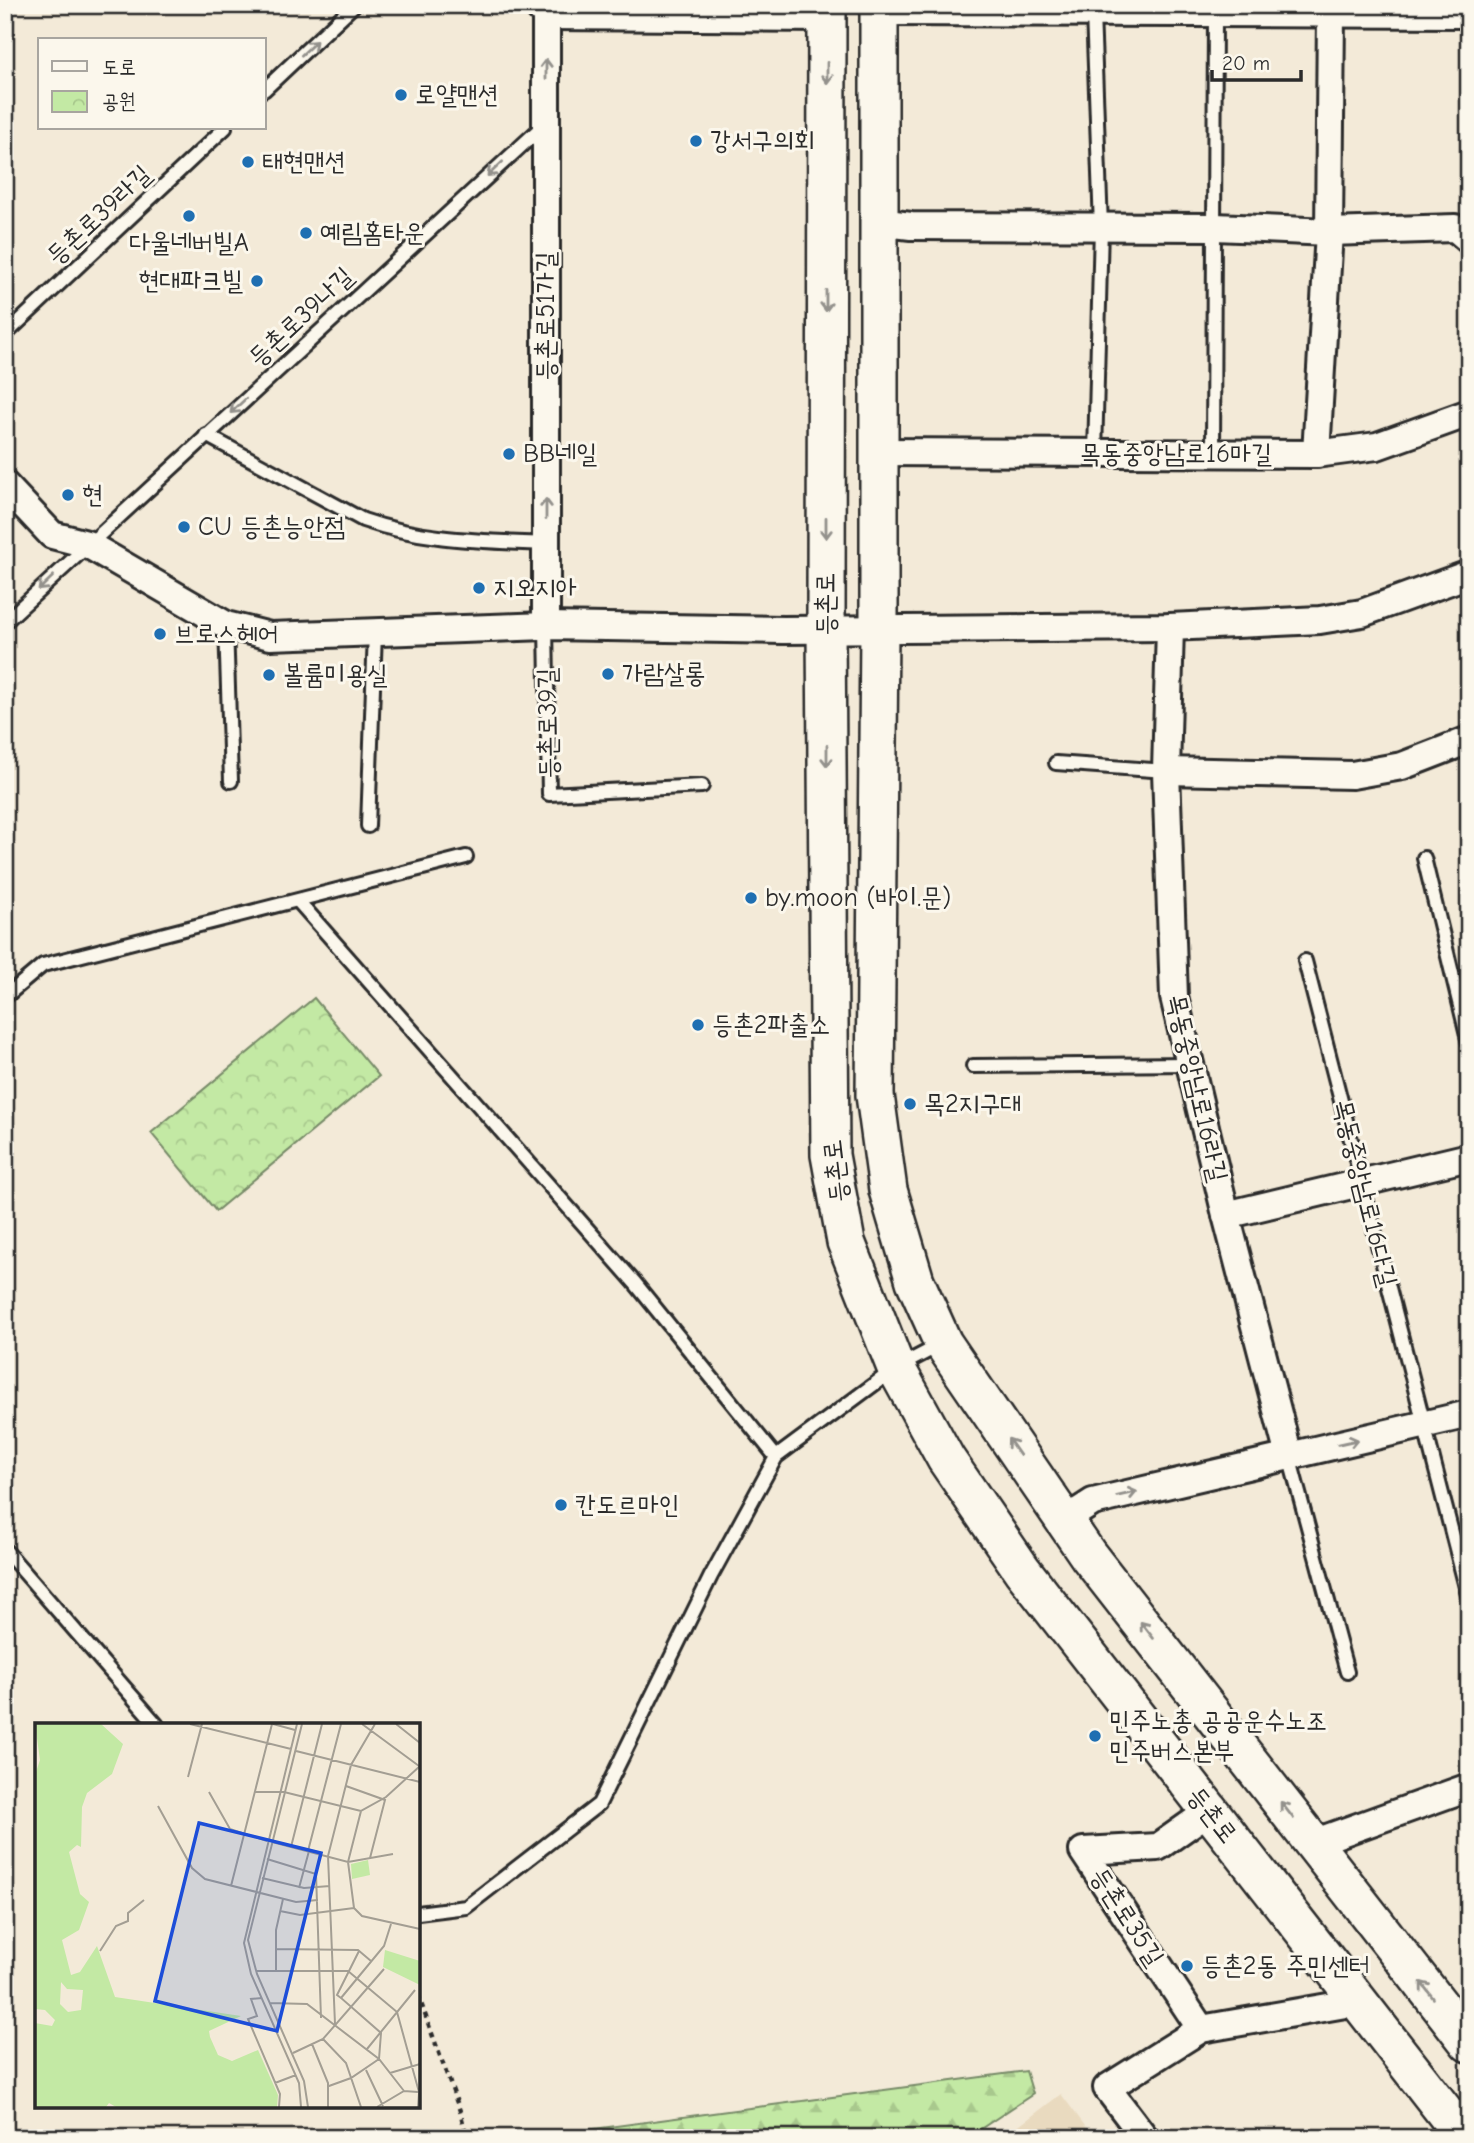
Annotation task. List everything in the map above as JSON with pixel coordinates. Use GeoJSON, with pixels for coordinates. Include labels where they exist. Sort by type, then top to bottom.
{"type":"FeatureCollection","features":[{"type":"Feature","properties":{"kind":"main road","name":"등촌로"},"geometry":{"type":"LineString","coordinates":[[879,9],[879,629],[875,1095],[888,1190],[915,1281],[943,1343],[1097,1566],[1469,2043]]}},
{"type":"Feature","properties":{"kind":"main road","name":"등촌로"},"geometry":{"type":"LineString","coordinates":[[827,11],[826,630],[830,1155],[846,1242],[896,1368],[946,1459],[1022,1570],[1465,2138]]}},
{"type":"Feature","properties":{"kind":"street"},"geometry":{"type":"LineString","coordinates":[[543,9],[827,11]]}},
{"type":"Feature","properties":{"kind":"street","name":"등촌로51가길"},"geometry":{"type":"LineString","coordinates":[[543,9],[546,123],[546,626]]}},
{"type":"Feature","properties":{"kind":"street"},"geometry":{"type":"LineString","coordinates":[[879,9],[1215,14],[1324,11],[1469,14]]}},
{"type":"Feature","properties":{"kind":"street"},"geometry":{"type":"LineString","coordinates":[[1316,454],[1329,232],[1324,11]]}},
{"type":"Feature","properties":{"kind":"street"},"geometry":{"type":"LineString","coordinates":[[878,222],[911,226],[1214,227],[1329,232],[1455,228],[1469,240]]}},
{"type":"Feature","properties":{"kind":"street","name":"목동중앙남로16마길"},"geometry":{"type":"LineString","coordinates":[[877,452],[1316,454],[1377,446],[1469,413]]}},
{"type":"Feature","properties":{"kind":"street"},"geometry":{"type":"LineString","coordinates":[[5,485],[52,535],[87,544],[226,625],[270,636],[546,626],[826,630],[1170,627],[1320,620],[1362,612],[1469,574]]}},
{"type":"Feature","properties":{"kind":"street","name":"목동중앙남로16라길"},"geometry":{"type":"LineString","coordinates":[[1170,627],[1166,771],[1174,997],[1226,1215],[1289,1456]]}},
{"type":"Feature","properties":{"kind":"street"},"geometry":{"type":"LineString","coordinates":[[1166,771],[1352,775],[1402,766],[1469,740]]}},
{"type":"Feature","properties":{"kind":"street"},"geometry":{"type":"LineString","coordinates":[[1226,1215],[1469,1157]]}},
{"type":"Feature","properties":{"kind":"street"},"geometry":{"type":"LineString","coordinates":[[1065,1520],[1093,1502],[1469,1414]]}},
{"type":"Feature","properties":{"kind":"street"},"geometry":{"type":"LineString","coordinates":[[1313,1843],[1469,1787]]}},
{"type":"Feature","properties":{"kind":"street","name":"등촌로35길"},"geometry":{"type":"LineString","coordinates":[[1201,2029],[1083,1851],[1158,1847],[1209,1811]]}},
{"type":"Feature","properties":{"kind":"street"},"geometry":{"type":"LineString","coordinates":[[1145,2138],[1107,2088],[1201,2029],[1357,2002]]}},
{"type":"Feature","properties":{"kind":"lane"},"geometry":{"type":"LineString","coordinates":[[266,88],[354,5]]}},
{"type":"Feature","properties":{"kind":"lane"},"geometry":{"type":"LineString","coordinates":[[1095,454],[1106,11]]}},
{"type":"Feature","properties":{"kind":"lane"},"geometry":{"type":"LineString","coordinates":[[1213,454],[1215,14]]}},
{"type":"Feature","properties":{"kind":"lane","name":"등촌로39나길"},"geometry":{"type":"LineString","coordinates":[[5,622],[546,123]]}},
{"type":"Feature","properties":{"kind":"lane","name":"등촌로39라길"},"geometry":{"type":"LineString","coordinates":[[5,335],[223,130]]}},
{"type":"Feature","properties":{"kind":"lane"},"geometry":{"type":"LineString","coordinates":[[206,435],[363,520],[383,527],[448,540],[546,544]]}},
{"type":"Feature","properties":{"kind":"lane"},"geometry":{"type":"LineString","coordinates":[[226,625],[231,781]]}},
{"type":"Feature","properties":{"kind":"lane","name":"등촌로39길"},"geometry":{"type":"LineString","coordinates":[[546,626],[549,794],[702,786]]}},
{"type":"Feature","properties":{"kind":"lane"},"geometry":{"type":"LineString","coordinates":[[368,826],[375,632]]}},
{"type":"Feature","properties":{"kind":"lane"},"geometry":{"type":"LineString","coordinates":[[1056,763],[1166,771]]}},
{"type":"Feature","properties":{"kind":"lane"},"geometry":{"type":"LineString","coordinates":[[5,997],[43,965],[466,857]]}},
{"type":"Feature","properties":{"kind":"lane"},"geometry":{"type":"LineString","coordinates":[[1424,858],[1469,1043]]}},
{"type":"Feature","properties":{"kind":"lane"},"geometry":{"type":"LineString","coordinates":[[298,901],[635,1283],[776,1457]]}},
{"type":"Feature","properties":{"kind":"lane","name":"목동중앙남로16다길"},"geometry":{"type":"LineString","coordinates":[[1305,961],[1469,1599]]}},
{"type":"Feature","properties":{"kind":"lane"},"geometry":{"type":"LineString","coordinates":[[973,1066],[1190,1064]]}},
{"type":"Feature","properties":{"kind":"lane"},"geometry":{"type":"LineString","coordinates":[[420,1913],[466,1907],[598,1804],[711,1576],[776,1457],[896,1368],[943,1343]]}},
{"type":"Feature","properties":{"kind":"lane"},"geometry":{"type":"LineString","coordinates":[[1289,1456],[1347,1672]]}},
{"type":"Feature","properties":{"kind":"lane"},"geometry":{"type":"LineString","coordinates":[[5,1550],[155,1723]]}},
{"type":"Feature","properties":{"kind":"path"},"geometry":{"type":"LineString","coordinates":[[420,2001],[460,2111],[467,2138]]}},
{"type":"Feature","properties":{"kind":"shaded area"},"geometry":{"type":"Polygon","coordinates":[[[1061,2094],[1094,2138],[1003,2138],[1061,2094]]]}},
{"type":"Feature","properties":{"kind":"green space"},"geometry":{"type":"Polygon","coordinates":[[[314,998],[379,1076],[216,1211],[151,1133],[314,998]]]}},
{"type":"Feature","properties":{"kind":"green space"},"geometry":{"type":"Polygon","coordinates":[[[1026,2071],[1033,2094],[967,2138],[527,2138],[1026,2071]]]}},
{"type":"Feature","properties":{"kind":"place","name":"로얄맨션"},"geometry":{"type":"Point","coordinates":[401,95]}},
{"type":"Feature","properties":{"kind":"place","name":"강서구의회"},"geometry":{"type":"Point","coordinates":[696,141]}},
{"type":"Feature","properties":{"kind":"place","name":"태현맨션"},"geometry":{"type":"Point","coordinates":[248,162]}},
{"type":"Feature","properties":{"kind":"place","name":"다울네버빌A"},"geometry":{"type":"Point","coordinates":[189,216]}},
{"type":"Feature","properties":{"kind":"place","name":"예림홈타운"},"geometry":{"type":"Point","coordinates":[306,233]}},
{"type":"Feature","properties":{"kind":"place","name":"현대파크빌"},"geometry":{"type":"Point","coordinates":[257,281]}},
{"type":"Feature","properties":{"kind":"place","name":"BB네일"},"geometry":{"type":"Point","coordinates":[509,454]}},
{"type":"Feature","properties":{"kind":"place","name":"현"},"geometry":{"type":"Point","coordinates":[68,495]}},
{"type":"Feature","properties":{"kind":"place","name":"CU 등촌능안점"},"geometry":{"type":"Point","coordinates":[184,527]}},
{"type":"Feature","properties":{"kind":"place","name":"지오지아"},"geometry":{"type":"Point","coordinates":[479,588]}},
{"type":"Feature","properties":{"kind":"place","name":"브로스헤어"},"geometry":{"type":"Point","coordinates":[160,634]}},
{"type":"Feature","properties":{"kind":"place","name":"가람살롱"},"geometry":{"type":"Point","coordinates":[608,674]}},
{"type":"Feature","properties":{"kind":"place","name":"볼륨미용실"},"geometry":{"type":"Point","coordinates":[269,675]}},
{"type":"Feature","properties":{"kind":"place","name":"by.moon (바이.문)"},"geometry":{"type":"Point","coordinates":[751,898]}},
{"type":"Feature","properties":{"kind":"place","name":"등촌2파출소"},"geometry":{"type":"Point","coordinates":[698,1025]}},
{"type":"Feature","properties":{"kind":"place","name":"목2지구대"},"geometry":{"type":"Point","coordinates":[910,1104]}},
{"type":"Feature","properties":{"kind":"place","name":"칸도르마인"},"geometry":{"type":"Point","coordinates":[561,1505]}},
{"type":"Feature","properties":{"kind":"place","name":"민주노총 공공운수노조 민주버스본부"},"geometry":{"type":"Point","coordinates":[1095,1736]}},
{"type":"Feature","properties":{"kind":"place","name":"등촌2동 주민센터"},"geometry":{"type":"Point","coordinates":[1187,1966]}}]}
